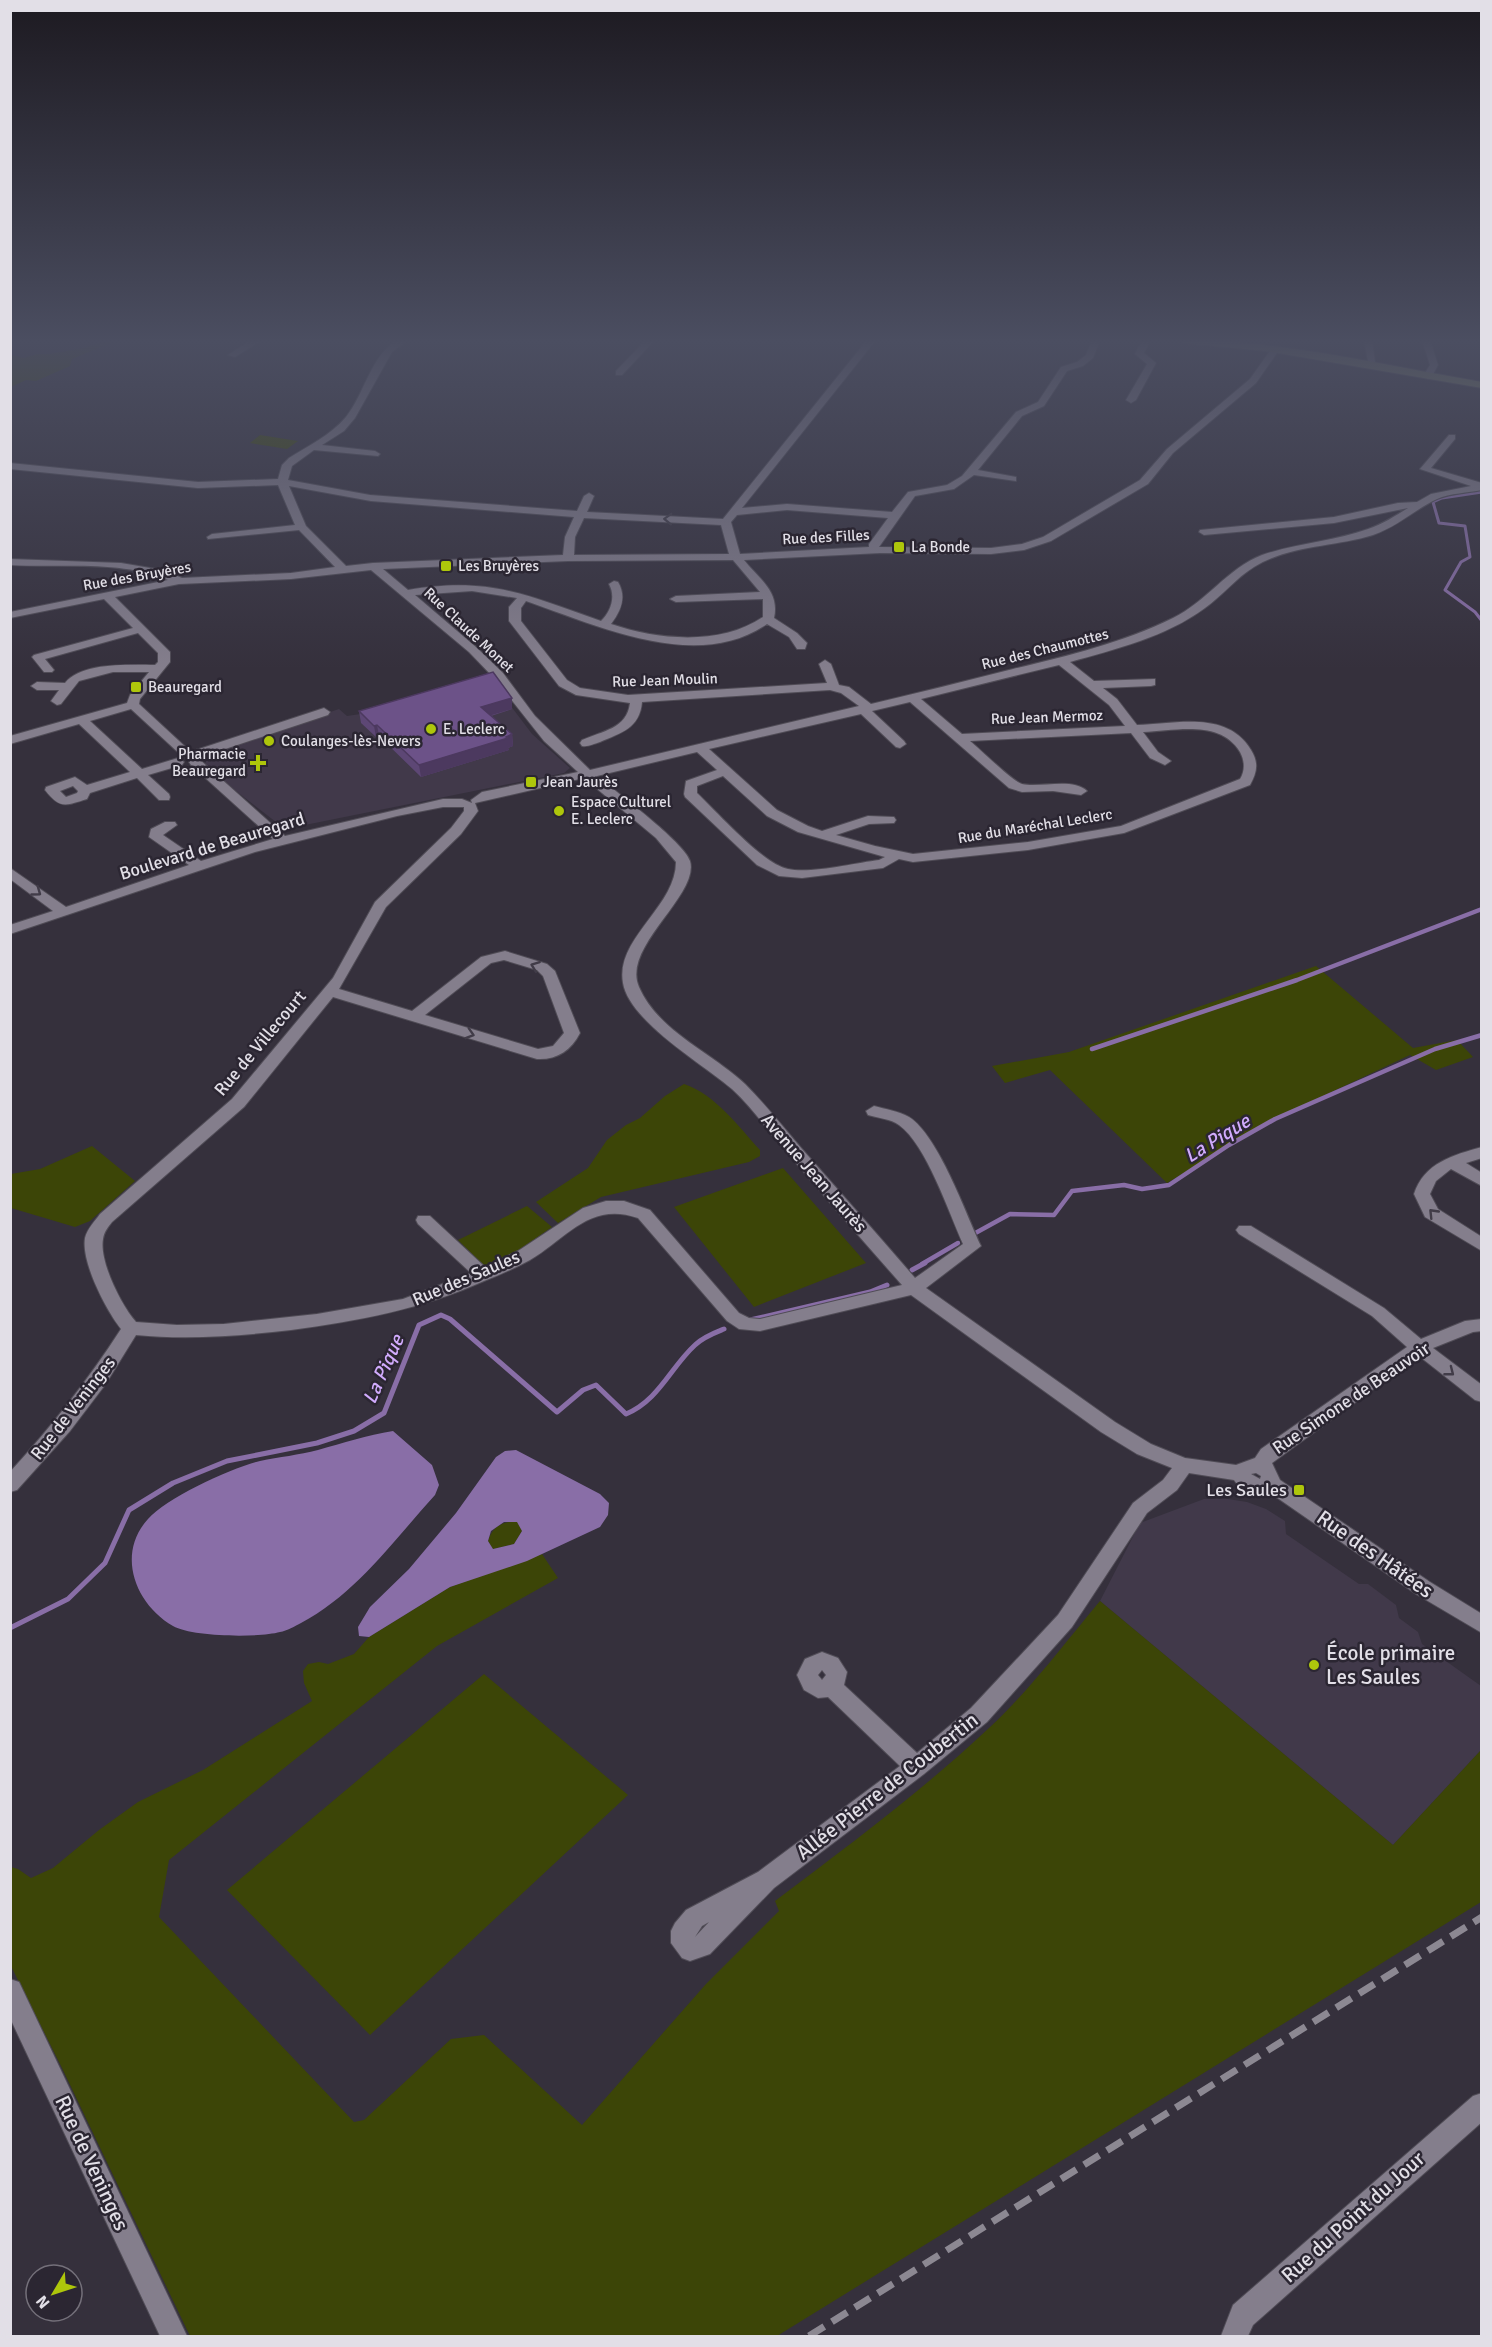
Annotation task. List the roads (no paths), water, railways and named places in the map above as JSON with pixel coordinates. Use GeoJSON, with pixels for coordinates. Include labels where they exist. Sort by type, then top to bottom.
{"type":"FeatureCollection","features":[{"type":"Feature","properties":{"kind":"street"},"geometry":{"type":"LineString","coordinates":[[308,450],[287,465],[282,482],[302,527],[342,568]]}},
{"type":"Feature","properties":{"kind":"street"},"geometry":{"type":"LineString","coordinates":[[334,450],[375,454]]}},
{"type":"Feature","properties":{"kind":"street"},"geometry":{"type":"LineString","coordinates":[[10,466],[198,485],[282,482],[369,498],[582,515],[726,522],[785,450]]}},
{"type":"Feature","properties":{"kind":"street"},"geometry":{"type":"LineString","coordinates":[[874,550],[874,544],[912,494],[950,486],[966,478],[990,450]]}},
{"type":"Feature","properties":{"kind":"street","name":"Rue des Filles"},"geometry":{"type":"LineString","coordinates":[[342,568],[568,558],[736,556],[874,550],[991,551],[1024,547],[1047,539],[1144,482],[1172,450]]}},
{"type":"Feature","properties":{"kind":"street"},"geometry":{"type":"LineString","coordinates":[[1441,450],[1425,469],[1482,487]]}},
{"type":"Feature","properties":{"kind":"street"},"geometry":{"type":"LineString","coordinates":[[972,472],[1012,479]]}},
{"type":"Feature","properties":{"kind":"street","name":"Rue des Chaumottes"},"geometry":{"type":"LineString","coordinates":[[587,774],[1061,661],[1128,642],[1179,620],[1201,606],[1250,565],[1265,558],[1284,550],[1368,533],[1435,496],[1482,487]]}},
{"type":"Feature","properties":{"kind":"street"},"geometry":{"type":"LineString","coordinates":[[414,502],[422,492]]}},
{"type":"Feature","properties":{"kind":"street"},"geometry":{"type":"LineString","coordinates":[[568,558],[570,537],[589,496]]}},
{"type":"Feature","properties":{"kind":"street"},"geometry":{"type":"LineString","coordinates":[[1204,532],[1334,520],[1366,515],[1402,504],[1418,506]]}},
{"type":"Feature","properties":{"kind":"street"},"geometry":{"type":"LineString","coordinates":[[736,512],[787,507],[895,515]]}},
{"type":"Feature","properties":{"kind":"street"},"geometry":{"type":"LineString","coordinates":[[408,593],[459,588],[494,591],[523,598],[629,634],[701,641],[741,634],[767,619],[771,612],[771,601],[736,556],[726,522]]}},
{"type":"Feature","properties":{"kind":"street"},"geometry":{"type":"LineString","coordinates":[[212,537],[302,527]]}},
{"type":"Feature","properties":{"kind":"street"},"geometry":{"type":"LineString","coordinates":[[10,562],[122,566],[163,574],[179,581]]}},
{"type":"Feature","properties":{"kind":"street","name":"Rue Claude Monet"},"geometry":{"type":"LineString","coordinates":[[373,566],[408,593],[499,676],[531,719],[587,774]]}},
{"type":"Feature","properties":{"kind":"street","name":"Rue des Bruyères"},"geometry":{"type":"LineString","coordinates":[[10,615],[179,581],[291,576],[342,568]]}},
{"type":"Feature","properties":{"kind":"street"},"geometry":{"type":"LineString","coordinates":[[604,625],[610,620],[614,611],[617,597],[617,588],[614,584]]}},
{"type":"Feature","properties":{"kind":"street"},"geometry":{"type":"LineString","coordinates":[[676,600],[768,595]]}},
{"type":"Feature","properties":{"kind":"street"},"geometry":{"type":"LineString","coordinates":[[107,596],[164,652],[165,659],[134,698],[133,705]]}},
{"type":"Feature","properties":{"kind":"street","name":"Rue Jean Moulin"},"geometry":{"type":"LineString","coordinates":[[523,598],[515,607],[515,621],[562,682],[576,691],[636,699],[833,686]]}},
{"type":"Feature","properties":{"kind":"street"},"geometry":{"type":"LineString","coordinates":[[767,619],[794,635],[801,643],[801,647]]}},
{"type":"Feature","properties":{"kind":"street"},"geometry":{"type":"LineString","coordinates":[[48,670],[38,657],[141,629]]}},
{"type":"Feature","properties":{"kind":"street"},"geometry":{"type":"LineString","coordinates":[[1061,661],[1113,702],[1154,755],[1165,761]]}},
{"type":"Feature","properties":{"kind":"street"},"geometry":{"type":"LineString","coordinates":[[825,664],[833,686],[845,690],[866,708],[900,744]]}},
{"type":"Feature","properties":{"kind":"street"},"geometry":{"type":"LineString","coordinates":[[57,701],[75,678],[113,668],[158,669]]}},
{"type":"Feature","properties":{"kind":"street"},"geometry":{"type":"LineString","coordinates":[[1091,685],[1151,682]]}},
{"type":"Feature","properties":{"kind":"street"},"geometry":{"type":"LineString","coordinates":[[37,686],[66,687]]}},
{"type":"Feature","properties":{"kind":"street"},"geometry":{"type":"LineString","coordinates":[[912,697],[1018,787],[1053,787],[1082,791]]}},
{"type":"Feature","properties":{"kind":"street"},"geometry":{"type":"LineString","coordinates":[[586,743],[627,726],[635,713],[636,699]]}},
{"type":"Feature","properties":{"kind":"street"},"geometry":{"type":"LineString","coordinates":[[10,740],[133,705]]}},
{"type":"Feature","properties":{"kind":"street"},"geometry":{"type":"LineString","coordinates":[[133,705],[181,757],[183,764],[324,712]]}},
{"type":"Feature","properties":{"kind":"street"},"geometry":{"type":"LineString","coordinates":[[81,719],[164,797]]}},
{"type":"Feature","properties":{"kind":"street","name":"Rue du Maréchal Leclerc"},"geometry":{"type":"LineString","coordinates":[[700,748],[772,813],[803,830],[913,858],[1028,846],[1124,829],[1230,789],[1245,782],[1250,776],[1251,758],[1220,728],[1200,726],[1135,730]]}},
{"type":"Feature","properties":{"kind":"street","name":"Rue Jean Mermoz"},"geometry":{"type":"LineString","coordinates":[[959,738],[1135,730]]}},
{"type":"Feature","properties":{"kind":"street"},"geometry":{"type":"LineString","coordinates":[[85,790],[139,774],[181,757]]}},
{"type":"Feature","properties":{"kind":"street"},"geometry":{"type":"LineString","coordinates":[[198,758],[282,840]]}},
{"type":"Feature","properties":{"kind":"street"},"geometry":{"type":"LineString","coordinates":[[726,771],[696,780],[691,784],[690,794],[762,862],[775,870],[802,874],[883,864],[897,855]]}},
{"type":"Feature","properties":{"kind":"street","name":"Boulevard de Beauregard"},"geometry":{"type":"LineString","coordinates":[[10,930],[282,840],[443,802],[470,803],[488,795],[587,774]]}},
{"type":"Feature","properties":{"kind":"street","name":"Avenue Jean Jaurès"},"geometry":{"type":"LineString","coordinates":[[587,774],[661,835],[683,861],[675,893],[642,939],[630,964],[630,984],[640,1004],[669,1033],[740,1088],[914,1287],[1108,1427],[1144,1449],[1183,1465],[1256,1474]]}},
{"type":"Feature","properties":{"kind":"street","name":"Rue de Villecourt"},"geometry":{"type":"LineString","coordinates":[[131,1328],[122,1317],[96,1261],[93,1245],[98,1228],[106,1218],[238,1103],[330,991],[355,952],[380,905],[456,831],[469,816],[470,803]]}},
{"type":"Feature","properties":{"kind":"street"},"geometry":{"type":"LineString","coordinates":[[822,835],[868,820],[889,820]]}},
{"type":"Feature","properties":{"kind":"street"},"geometry":{"type":"LineString","coordinates":[[170,825],[156,832],[156,837],[199,866]]}},
{"type":"Feature","properties":{"kind":"street"},"geometry":{"type":"LineString","coordinates":[[10,872],[64,912]]}},
{"type":"Feature","properties":{"kind":"street"},"geometry":{"type":"LineString","coordinates":[[330,991],[543,1055],[565,1045],[572,1033],[550,974],[542,968],[505,955],[486,960],[415,1016]]}},
{"type":"Feature","properties":{"kind":"street"},"geometry":{"type":"LineString","coordinates":[[874,1111],[906,1121],[934,1162],[972,1246],[914,1287]]}},
{"type":"Feature","properties":{"kind":"street"},"geometry":{"type":"LineString","coordinates":[[1482,1152],[1438,1169],[1427,1177],[1422,1194],[1431,1213],[1482,1245]]}},
{"type":"Feature","properties":{"kind":"street"},"geometry":{"type":"LineString","coordinates":[[1453,1163],[1482,1181]]}},
{"type":"Feature","properties":{"kind":"street","name":"Rue des Saules"},"geometry":{"type":"LineString","coordinates":[[131,1328],[215,1330],[354,1315],[415,1302],[515,1261],[578,1217],[614,1206],[634,1209],[644,1214],[733,1317],[745,1324],[760,1325],[914,1287]]}},
{"type":"Feature","properties":{"kind":"street"},"geometry":{"type":"LineString","coordinates":[[424,1220],[483,1275]]}},
{"type":"Feature","properties":{"kind":"street"},"geometry":{"type":"LineString","coordinates":[[1245,1230],[1378,1312],[1482,1395]]}},
{"type":"Feature","properties":{"kind":"street","name":"Rue Simone de Beauvoir"},"geometry":{"type":"LineString","coordinates":[[1256,1474],[1268,1454],[1419,1347],[1472,1326],[1482,1325]]}},
{"type":"Feature","properties":{"kind":"street","name":"Rue de Veninges"},"geometry":{"type":"LineString","coordinates":[[10,1485],[63,1426],[98,1380],[131,1328]]}},
{"type":"Feature","properties":{"kind":"street","name":"Allée Pierre de Coubertin"},"geometry":{"type":"LineString","coordinates":[[766,1880],[916,1767],[979,1715],[1065,1621],[1140,1508],[1170,1485],[1183,1465]]}},
{"type":"Feature","properties":{"kind":"street","name":"Rue des Hâtées"},"geometry":{"type":"LineString","coordinates":[[1256,1474],[1423,1588],[1482,1625]]}},
{"type":"Feature","properties":{"kind":"street"},"geometry":{"type":"LineString","coordinates":[[831,1686],[916,1767]]}},
{"type":"Feature","properties":{"kind":"street","name":"Rue de Veninges"},"geometry":{"type":"LineString","coordinates":[[10,1990],[174,2337]]}},
{"type":"Feature","properties":{"kind":"street","name":"Rue du Point du Jour"},"geometry":{"type":"LineString","coordinates":[[1234,2337],[1244,2315],[1482,2105]]}},
{"type":"Feature","properties":{"kind":"waterway","name":"La Pique"},"geometry":{"type":"LineString","coordinates":[[1482,492],[1442,498],[1433,502],[1439,523],[1465,526],[1470,557],[1461,562],[1445,590],[1475,612],[1482,621]]}},
{"type":"Feature","properties":{"kind":"waterway"},"geometry":{"type":"LineString","coordinates":[[1092,1049],[1297,980],[1482,909]]}},
{"type":"Feature","properties":{"kind":"waterway","name":"La Pique"},"geometry":{"type":"LineString","coordinates":[[970,1236],[1010,1214],[1054,1215],[1072,1191],[1124,1185],[1142,1189],[1169,1185],[1229,1145],[1275,1119],[1435,1049],[1482,1035]]}},
{"type":"Feature","properties":{"kind":"waterway","name":"La Pique"},"geometry":{"type":"LineString","coordinates":[[922,1264],[958,1243]]}},
{"type":"Feature","properties":{"kind":"waterway","name":"La Pique"},"geometry":{"type":"LineString","coordinates":[[912,1270],[925,1263]]}},
{"type":"Feature","properties":{"kind":"waterway","name":"La Pique"},"geometry":{"type":"LineString","coordinates":[[750,1320],[870,1292],[887,1285]]}},
{"type":"Feature","properties":{"kind":"waterway","name":"La Pique"},"geometry":{"type":"LineString","coordinates":[[10,1628],[68,1599],[105,1563],[129,1510],[173,1483],[227,1461],[317,1443],[354,1431],[384,1413],[419,1325],[441,1315],[450,1319],[557,1412],[583,1390],[596,1385],[626,1414],[647,1401],[698,1342],[724,1329]]}},
{"type":"Feature","properties":{"kind":"railway"},"geometry":{"type":"LineString","coordinates":[[809,2336],[1482,1917]]}},
{"type":"Feature","properties":{"kind":"place","name":"La Bonde"},"geometry":{"type":"Point","coordinates":[899,547]}},
{"type":"Feature","properties":{"kind":"place","name":"Les Bruyères"},"geometry":{"type":"Point","coordinates":[446,566]}},
{"type":"Feature","properties":{"kind":"place","name":"Beauregard"},"geometry":{"type":"Point","coordinates":[136,687]}},
{"type":"Feature","properties":{"kind":"place","name":"E. Leclerc"},"geometry":{"type":"Point","coordinates":[431,729]}},
{"type":"Feature","properties":{"kind":"place","name":"Coulanges-lès-Nevers"},"geometry":{"type":"Point","coordinates":[269,741]}},
{"type":"Feature","properties":{"kind":"place","name":"Pharmacie Beauregard"},"geometry":{"type":"Point","coordinates":[258,763]}},
{"type":"Feature","properties":{"kind":"place","name":"Jean Jaurès"},"geometry":{"type":"Point","coordinates":[531,782]}},
{"type":"Feature","properties":{"kind":"place","name":"Espace Culturel E. Leclerc"},"geometry":{"type":"Point","coordinates":[559,811]}},
{"type":"Feature","properties":{"kind":"place","name":"Les Saules"},"geometry":{"type":"Point","coordinates":[1299,1490]}},
{"type":"Feature","properties":{"kind":"place","name":"École primaire Les Saules"},"geometry":{"type":"Point","coordinates":[1314,1665]}}]}
